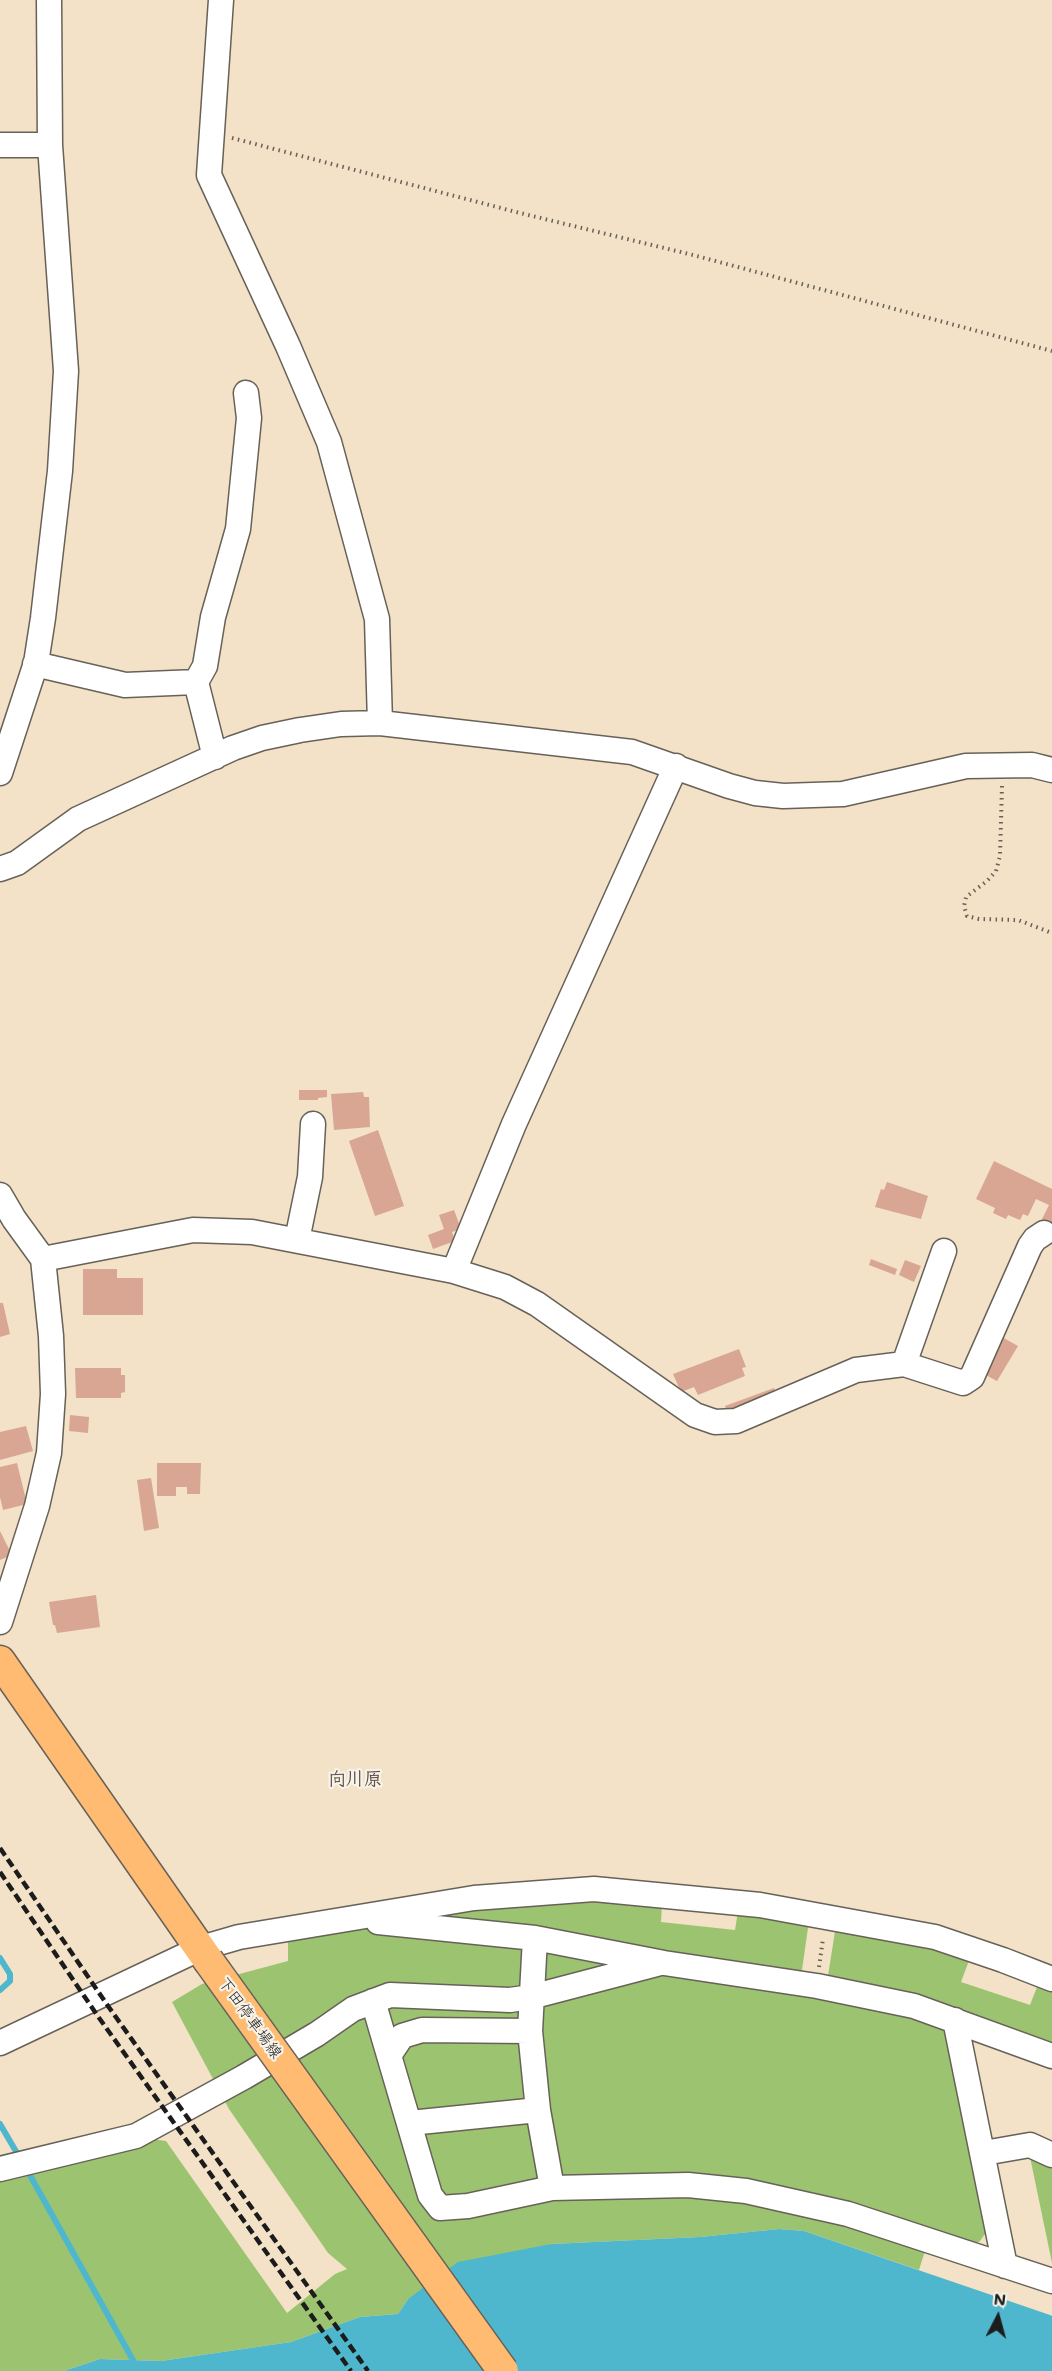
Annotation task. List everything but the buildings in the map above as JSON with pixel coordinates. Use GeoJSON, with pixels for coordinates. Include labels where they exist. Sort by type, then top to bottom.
{"type":"FeatureCollection","features":[{"type":"Feature","properties":{"kind":"main road","name":"下田停車場線"},"geometry":{"type":"LineString","coordinates":[[0,1661],[205,1954],[503,2371]]}},
{"type":"Feature","properties":{"kind":"street"},"geometry":{"type":"LineString","coordinates":[[0,772],[35,664],[43,618],[58,483],[66,371],[50,145],[49,0]]}},
{"type":"Feature","properties":{"kind":"street"},"geometry":{"type":"LineString","coordinates":[[221,0],[209,175],[288,346],[329,442],[377,619],[380,723]]}},
{"type":"Feature","properties":{"kind":"street"},"geometry":{"type":"LineString","coordinates":[[0,146],[50,145]]}},
{"type":"Feature","properties":{"kind":"street"},"geometry":{"type":"LineString","coordinates":[[215,757],[195,682],[204,666],[213,616],[238,529],[249,418],[246,393]]}},
{"type":"Feature","properties":{"kind":"street"},"geometry":{"type":"LineString","coordinates":[[35,664],[125,685],[195,682]]}},
{"type":"Feature","properties":{"kind":"street"},"geometry":{"type":"LineString","coordinates":[[0,869],[16,863],[78,819],[215,757],[262,738],[341,724],[380,723],[632,752],[755,793],[813,796],[843,794],[966,766],[1032,765],[1052,770]]}},
{"type":"Feature","properties":{"kind":"street"},"geometry":{"type":"LineString","coordinates":[[454,1271],[514,1124],[676,766]]}},
{"type":"Feature","properties":{"kind":"street"},"geometry":{"type":"LineString","coordinates":[[297,1240],[310,1177],[313,1124]]}},
{"type":"Feature","properties":{"kind":"street"},"geometry":{"type":"LineString","coordinates":[[0,1195],[43,1259],[51,1336],[53,1394],[49,1453],[37,1506],[0,1622]]}},
{"type":"Feature","properties":{"kind":"street"},"geometry":{"type":"LineString","coordinates":[[43,1259],[194,1230],[252,1232],[454,1271],[505,1287],[537,1304],[695,1415],[714,1422],[736,1421],[856,1370],[904,1364],[963,1383],[972,1377],[1030,1246],[1044,1233]]}},
{"type":"Feature","properties":{"kind":"street"},"geometry":{"type":"LineString","coordinates":[[904,1364],[944,1251]]}},
{"type":"Feature","properties":{"kind":"street"},"geometry":{"type":"LineString","coordinates":[[0,2043],[239,1937],[474,1898],[594,1888],[760,1905],[935,1937],[1052,1978]]}},
{"type":"Feature","properties":{"kind":"street"},"geometry":{"type":"LineString","coordinates":[[345,1919],[535,1938],[664,1963],[817,1986],[914,2006],[1052,2056]]}},
{"type":"Feature","properties":{"kind":"street"},"geometry":{"type":"LineString","coordinates":[[535,1938],[530,2031],[538,2110],[552,2188]]}},
{"type":"Feature","properties":{"kind":"street"},"geometry":{"type":"LineString","coordinates":[[0,2169],[136,2136],[317,2034],[353,2009],[390,1995],[510,2000],[531,1997],[664,1963]]}},
{"type":"Feature","properties":{"kind":"street"},"geometry":{"type":"LineString","coordinates":[[373,2001],[430,2195],[440,2208],[468,2206],[552,2188],[688,2185],[746,2191],[848,2214],[1052,2281]]}},
{"type":"Feature","properties":{"kind":"street"},"geometry":{"type":"LineString","coordinates":[[955,2020],[984,2153],[1005,2266]]}},
{"type":"Feature","properties":{"kind":"street"},"geometry":{"type":"LineString","coordinates":[[390,2054],[402,2036],[422,2030],[530,2031]]}},
{"type":"Feature","properties":{"kind":"street"},"geometry":{"type":"LineString","coordinates":[[410,2123],[538,2110]]}},
{"type":"Feature","properties":{"kind":"street"},"geometry":{"type":"LineString","coordinates":[[984,2153],[1030,2145],[1052,2155]]}},
{"type":"Feature","properties":{"kind":"path"},"geometry":{"type":"LineString","coordinates":[[211,132],[520,213],[693,255],[1052,351]]}},
{"type":"Feature","properties":{"kind":"path"},"geometry":{"type":"LineString","coordinates":[[1003,764],[1000,856],[996,871],[966,897],[964,906],[967,916],[979,919],[1018,920],[1052,933]]}},
{"type":"Feature","properties":{"kind":"path"},"geometry":{"type":"LineString","coordinates":[[817,1986],[826,1917]]}},
{"type":"Feature","properties":{"kind":"green space"},"geometry":{"type":"Polygon","coordinates":[[[569,1899],[662,1904],[661,1922],[735,1930],[738,1911],[809,1921],[801,1977],[827,1982],[836,1925],[970,1958],[961,1982],[1030,2005],[1039,1982],[1052,1988],[1052,2049],[962,2015],[986,2221],[985,2234],[980,2241],[972,2246],[930,2235],[919,2270],[804,2231],[779,2229],[700,2237],[551,2244],[408,2299],[398,2314],[360,2317],[291,2342],[161,2361],[100,2359],[64,2371],[0,2371],[0,2180],[42,2168],[120,2153],[151,2139],[166,2141],[287,2313],[335,2274],[347,2269],[328,2253],[229,2109],[172,2002],[202,1984],[288,1961],[288,1939],[474,1906],[569,1899]]]}},
{"type":"Feature","properties":{"kind":"green space"},"geometry":{"type":"Polygon","coordinates":[[[1030,2157],[1052,2165],[1052,2263],[1030,2157]]]}},
{"type":"Feature","properties":{"kind":"water"},"geometry":{"type":"Polygon","coordinates":[[[779,2229],[804,2231],[1052,2316],[1052,2371],[64,2371],[100,2359],[161,2361],[291,2342],[360,2317],[398,2314],[408,2299],[458,2262],[551,2244],[700,2237],[779,2229]]]}},
{"type":"Feature","properties":{"kind":"waterway"},"geometry":{"type":"LineString","coordinates":[[0,1958],[10,1974],[10,1981],[0,1990]]}},
{"type":"Feature","properties":{"kind":"waterway"},"geometry":{"type":"LineString","coordinates":[[0,2124],[21,2160]]}},
{"type":"Feature","properties":{"kind":"waterway"},"geometry":{"type":"LineString","coordinates":[[26,2168],[139,2371]]}},
{"type":"Feature","properties":{"kind":"railway"},"geometry":{"type":"LineString","coordinates":[[0,1848],[108,2006],[368,2371]]}},
{"type":"Feature","properties":{"kind":"railway"},"geometry":{"type":"LineString","coordinates":[[0,1872],[97,2015],[351,2371]]}},
{"type":"Feature","properties":{"kind":"district","name":"向川原"},"geometry":{"type":"Point","coordinates":[355,1779]}}]}
